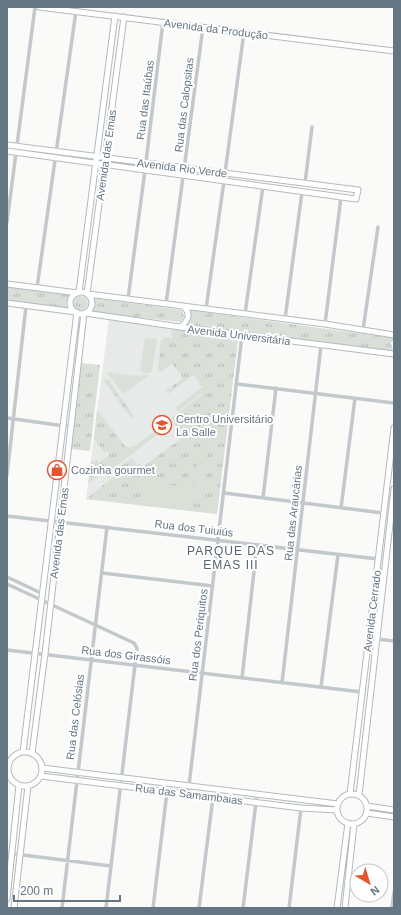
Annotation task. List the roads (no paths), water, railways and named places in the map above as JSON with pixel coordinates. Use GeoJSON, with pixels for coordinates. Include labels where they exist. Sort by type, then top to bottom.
{"type":"FeatureCollection","features":[{"type":"Feature","properties":{"kind":"street"},"geometry":{"type":"LineString","coordinates":[[7,222],[35,7]]}},
{"type":"Feature","properties":{"kind":"street","name":"Avenida da Produção"},"geometry":{"type":"LineString","coordinates":[[39,7],[394,51]]}},
{"type":"Feature","properties":{"kind":"street"},"geometry":{"type":"LineString","coordinates":[[37,288],[76,11]]}},
{"type":"Feature","properties":{"kind":"street","name":"Avenida das Emas"},"geometry":{"type":"LineString","coordinates":[[78,292],[115,16]]}},
{"type":"Feature","properties":{"kind":"street","name":"Avenida das Emas"},"geometry":{"type":"LineString","coordinates":[[87,294],[124,17]]}},
{"type":"Feature","properties":{"kind":"street","name":"Rua das Itaúbas"},"geometry":{"type":"LineString","coordinates":[[128,299],[163,22]]}},
{"type":"Feature","properties":{"kind":"street","name":"Rua das Calopsitas"},"geometry":{"type":"LineString","coordinates":[[166,304],[203,27]]}},
{"type":"Feature","properties":{"kind":"street"},"geometry":{"type":"LineString","coordinates":[[225,173],[244,32]]}},
{"type":"Feature","properties":{"kind":"street"},"geometry":{"type":"LineString","coordinates":[[305,183],[312,127]]}},
{"type":"Feature","properties":{"kind":"street","name":"Avenida Rio Verde"},"geometry":{"type":"LineString","coordinates":[[7,145],[358,190],[356,199],[7,151]]}},
{"type":"Feature","properties":{"kind":"street"},"geometry":{"type":"LineString","coordinates":[[206,309],[224,181]]}},
{"type":"Feature","properties":{"kind":"street"},"geometry":{"type":"LineString","coordinates":[[245,314],[263,186]]}},
{"type":"Feature","properties":{"kind":"street"},"geometry":{"type":"LineString","coordinates":[[285,319],[302,192]]}},
{"type":"Feature","properties":{"kind":"street"},"geometry":{"type":"LineString","coordinates":[[324,324],[341,197]]}},
{"type":"Feature","properties":{"kind":"street"},"geometry":{"type":"LineString","coordinates":[[363,330],[378,227]]}},
{"type":"Feature","properties":{"kind":"street"},"geometry":{"type":"LineString","coordinates":[[7,284],[87,294],[92,301],[92,304],[89,310],[84,313],[7,303]]}},
{"type":"Feature","properties":{"kind":"street"},"geometry":{"type":"LineString","coordinates":[[76,312],[72,308],[71,301],[72,297],[78,292]]}},
{"type":"Feature","properties":{"kind":"street","name":"Avenida Universitária"},"geometry":{"type":"LineString","coordinates":[[87,294],[324,324],[394,335]]}},
{"type":"Feature","properties":{"kind":"street"},"geometry":{"type":"LineString","coordinates":[[7,475],[26,306]]}},
{"type":"Feature","properties":{"kind":"street"},"geometry":{"type":"LineString","coordinates":[[180,327],[186,322],[188,316],[187,309],[184,306]]}},
{"type":"Feature","properties":{"kind":"street","name":"Avenida das Emas"},"geometry":{"type":"LineString","coordinates":[[23,752],[76,312]]}},
{"type":"Feature","properties":{"kind":"street","name":"Avenida das Emas"},"geometry":{"type":"LineString","coordinates":[[32,753],[61,522],[84,313]]}},
{"type":"Feature","properties":{"kind":"street","name":"Avenida Universitária"},"geometry":{"type":"LineString","coordinates":[[84,313],[322,346],[394,354]]}},
{"type":"Feature","properties":{"kind":"street","name":"Rua dos Periquitos"},"geometry":{"type":"LineString","coordinates":[[188,794],[242,335]]}},
{"type":"Feature","properties":{"kind":"street","name":"Rua das Araucárias"},"geometry":{"type":"LineString","coordinates":[[282,683],[322,346]]}},
{"type":"Feature","properties":{"kind":"street"},"geometry":{"type":"LineString","coordinates":[[237,384],[394,403]]}},
{"type":"Feature","properties":{"kind":"street"},"geometry":{"type":"LineString","coordinates":[[263,498],[276,388]]}},
{"type":"Feature","properties":{"kind":"street"},"geometry":{"type":"LineString","coordinates":[[341,508],[355,398]]}},
{"type":"Feature","properties":{"kind":"street"},"geometry":{"type":"LineString","coordinates":[[7,418],[72,427]]}},
{"type":"Feature","properties":{"kind":"street","name":"Avenida Cerrado"},"geometry":{"type":"LineString","coordinates":[[350,794],[394,428]]}},
{"type":"Feature","properties":{"kind":"street","name":"Avenida Cerrado"},"geometry":{"type":"LineString","coordinates":[[359,795],[394,489]]}},
{"type":"Feature","properties":{"kind":"street"},"geometry":{"type":"LineString","coordinates":[[224,493],[391,514]]}},
{"type":"Feature","properties":{"kind":"street","name":"Rua dos Tuiuiús"},"geometry":{"type":"LineString","coordinates":[[7,516],[378,559]]}},
{"type":"Feature","properties":{"kind":"street","name":"Rua das Celósias"},"geometry":{"type":"LineString","coordinates":[[62,908],[107,528]]}},
{"type":"Feature","properties":{"kind":"street"},"geometry":{"type":"LineString","coordinates":[[242,678],[257,545]]}},
{"type":"Feature","properties":{"kind":"street"},"geometry":{"type":"LineString","coordinates":[[321,687],[338,555]]}},
{"type":"Feature","properties":{"kind":"street"},"geometry":{"type":"LineString","coordinates":[[102,573],[213,586]]}},
{"type":"Feature","properties":{"kind":"street"},"geometry":{"type":"LineString","coordinates":[[7,577],[42,597],[51,604],[134,643],[137,646],[106,908]]}},
{"type":"Feature","properties":{"kind":"street"},"geometry":{"type":"LineString","coordinates":[[7,584],[42,597]]}},
{"type":"Feature","properties":{"kind":"street"},"geometry":{"type":"LineString","coordinates":[[377,639],[394,641]]}},
{"type":"Feature","properties":{"kind":"street","name":"Rua dos Girassóis"},"geometry":{"type":"LineString","coordinates":[[7,650],[362,692]]}},
{"type":"Feature","properties":{"kind":"street"},"geometry":{"type":"LineString","coordinates":[[23,752],[32,753],[39,759],[42,768],[41,776],[37,781],[28,786],[19,785],[13,781],[8,771],[8,764],[13,758],[23,752]]}},
{"type":"Feature","properties":{"kind":"street","name":"Rua das Samambaias"},"geometry":{"type":"LineString","coordinates":[[42,768],[256,794],[337,807]]}},
{"type":"Feature","properties":{"kind":"street","name":"Rua das Samambaias"},"geometry":{"type":"LineString","coordinates":[[41,776],[301,808],[337,807]]}},
{"type":"Feature","properties":{"kind":"street"},"geometry":{"type":"LineString","coordinates":[[7,899],[10,853],[19,785]]}},
{"type":"Feature","properties":{"kind":"street"},"geometry":{"type":"LineString","coordinates":[[14,908],[28,786]]}},
{"type":"Feature","properties":{"kind":"street"},"geometry":{"type":"LineString","coordinates":[[153,908],[167,792]]}},
{"type":"Feature","properties":{"kind":"street"},"geometry":{"type":"LineString","coordinates":[[243,908],[256,794]]}},
{"type":"Feature","properties":{"kind":"street"},"geometry":{"type":"LineString","coordinates":[[350,794],[359,795],[367,806],[367,813],[362,820],[354,824],[348,823],[340,818],[337,807],[344,796],[350,794]]}},
{"type":"Feature","properties":{"kind":"street"},"geometry":{"type":"LineString","coordinates":[[199,908],[213,797]]}},
{"type":"Feature","properties":{"kind":"street"},"geometry":{"type":"LineString","coordinates":[[367,806],[394,810]]}},
{"type":"Feature","properties":{"kind":"street"},"geometry":{"type":"LineString","coordinates":[[289,908],[301,808]]}},
{"type":"Feature","properties":{"kind":"street"},"geometry":{"type":"LineString","coordinates":[[367,813],[394,817]]}},
{"type":"Feature","properties":{"kind":"street"},"geometry":{"type":"LineString","coordinates":[[337,908],[348,823]]}},
{"type":"Feature","properties":{"kind":"street"},"geometry":{"type":"LineString","coordinates":[[345,908],[354,824]]}},
{"type":"Feature","properties":{"kind":"street"},"geometry":{"type":"LineString","coordinates":[[10,853],[111,866]]}},
{"type":"Feature","properties":{"kind":"street"},"geometry":{"type":"LineString","coordinates":[[392,908],[394,892]]}},
{"type":"Feature","properties":{"kind":"place","name":"Centro Universitário La Salle"},"geometry":{"type":"Point","coordinates":[162,425]}},
{"type":"Feature","properties":{"kind":"place","name":"Cozinha gourmet"},"geometry":{"type":"Point","coordinates":[57,470]}},
{"type":"Feature","properties":{"kind":"district","name":"PARQUE DAS EMAS III"},"geometry":{"type":"Point","coordinates":[231,558]}}]}
